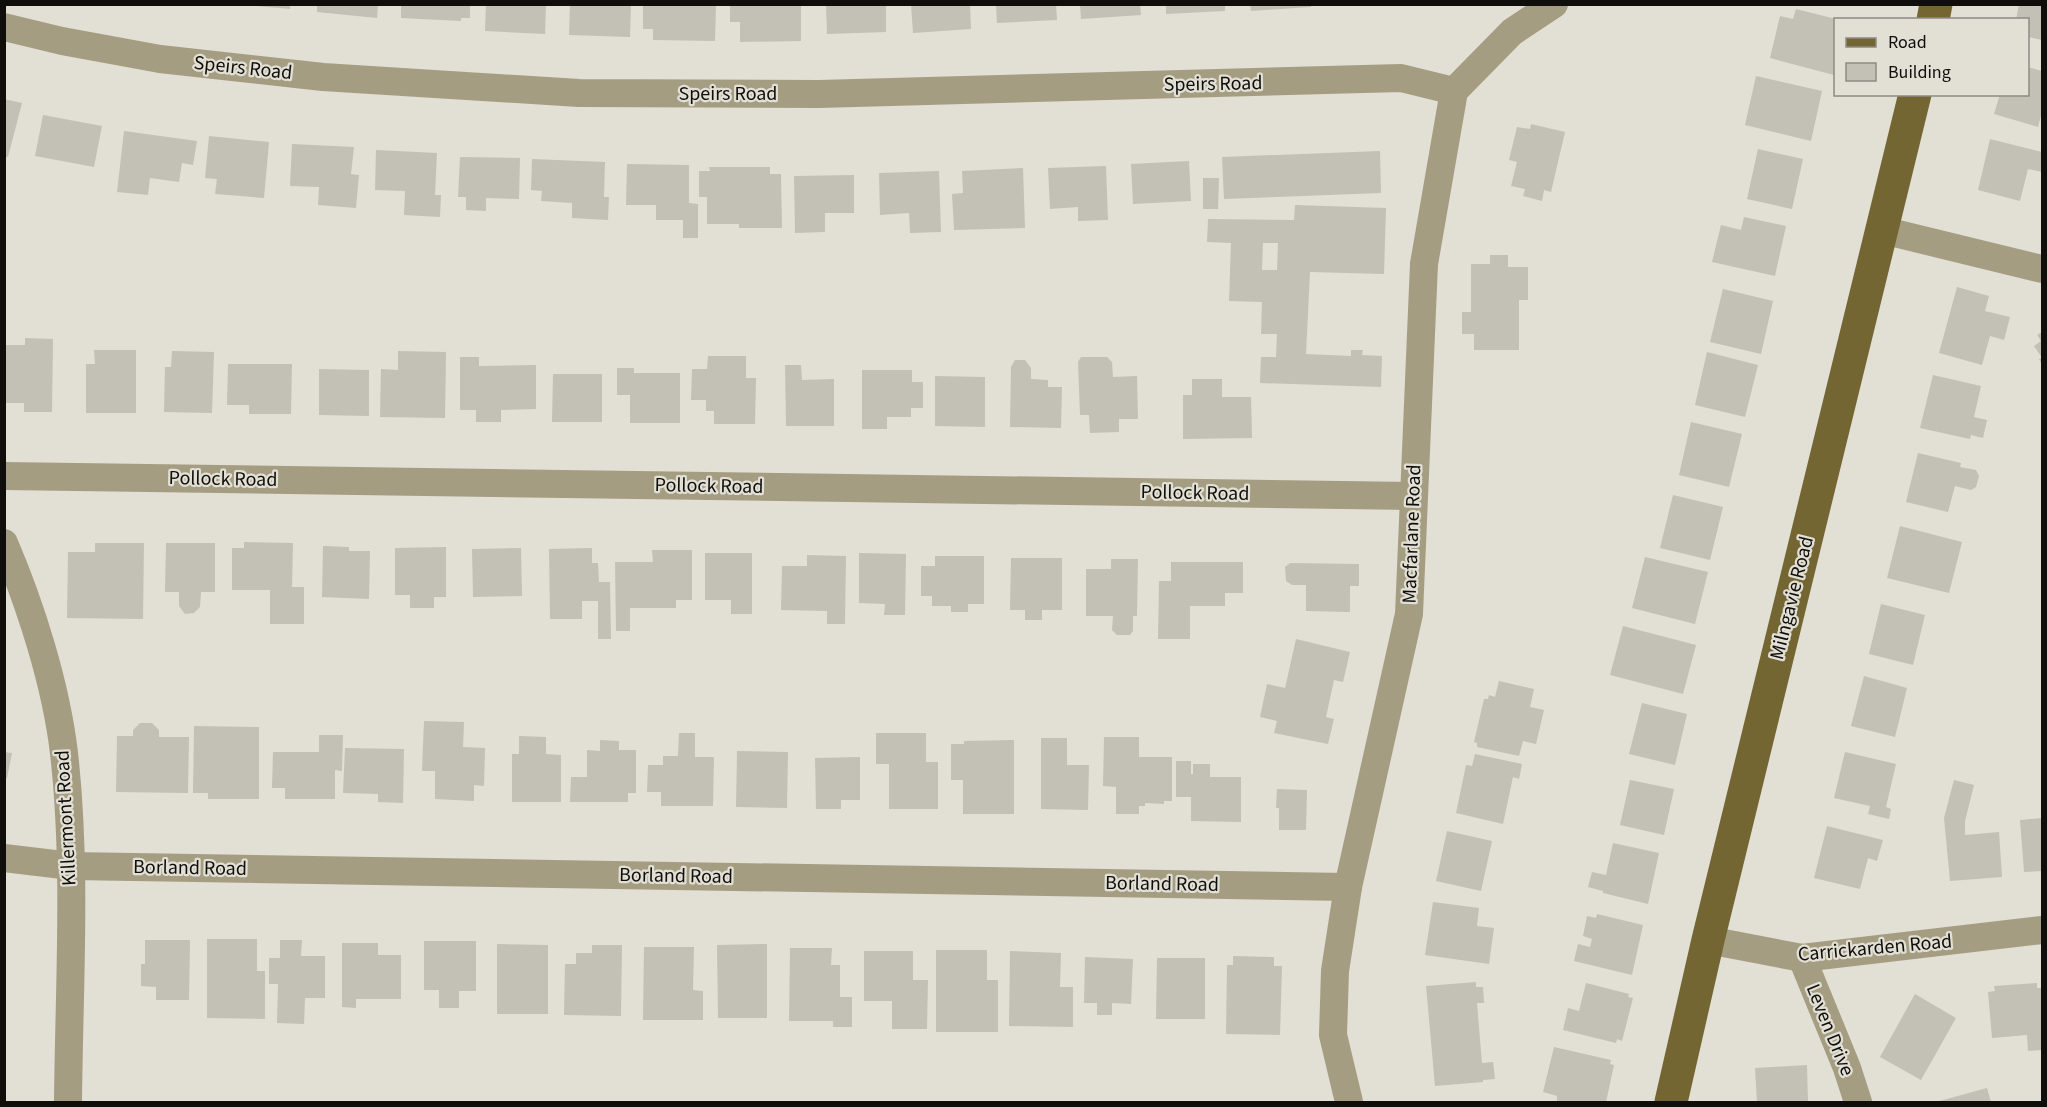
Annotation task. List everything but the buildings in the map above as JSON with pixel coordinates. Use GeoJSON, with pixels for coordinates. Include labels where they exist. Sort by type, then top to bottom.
{"type":"FeatureCollection","features":[{"type":"Feature","properties":{"kind":"main road","name":"Milngavie Road"},"geometry":{"type":"LineString","coordinates":[[1671,1102],[1708,940],[1915,96]]}},
{"type":"Feature","properties":{"kind":"street"},"geometry":{"type":"LineString","coordinates":[[1454,91],[1512,32],[1554,4]]}},
{"type":"Feature","properties":{"kind":"street","name":"Speirs Road"},"geometry":{"type":"LineString","coordinates":[[4,27],[62,41],[183,62],[323,77],[579,93],[819,94],[1401,78],[1454,91]]}},
{"type":"Feature","properties":{"kind":"street","name":"Macfarlane Road"},"geometry":{"type":"LineString","coordinates":[[1348,1102],[1333,1035],[1335,971],[1348,886],[1409,614],[1424,264],[1454,91]]}},
{"type":"Feature","properties":{"kind":"street"},"geometry":{"type":"LineString","coordinates":[[1882,230],[2043,269]]}},
{"type":"Feature","properties":{"kind":"street","name":"Pollock Road"},"geometry":{"type":"LineString","coordinates":[[4,476],[1413,496]]}},
{"type":"Feature","properties":{"kind":"street","name":"Killermont Road"},"geometry":{"type":"LineString","coordinates":[[4,543],[20,580],[48,671],[63,750],[71,826],[68,1102]]}},
{"type":"Feature","properties":{"kind":"street","name":"Borland Road"},"geometry":{"type":"LineString","coordinates":[[4,858],[71,866],[1348,886]]}},
{"type":"Feature","properties":{"kind":"street","name":"Carrickarden Road"},"geometry":{"type":"LineString","coordinates":[[1708,940],[1802,958],[2043,930]]}},
{"type":"Feature","properties":{"kind":"street","name":"Leven Drive"},"geometry":{"type":"LineString","coordinates":[[1802,958],[1847,1068],[1858,1102]]}}]}
